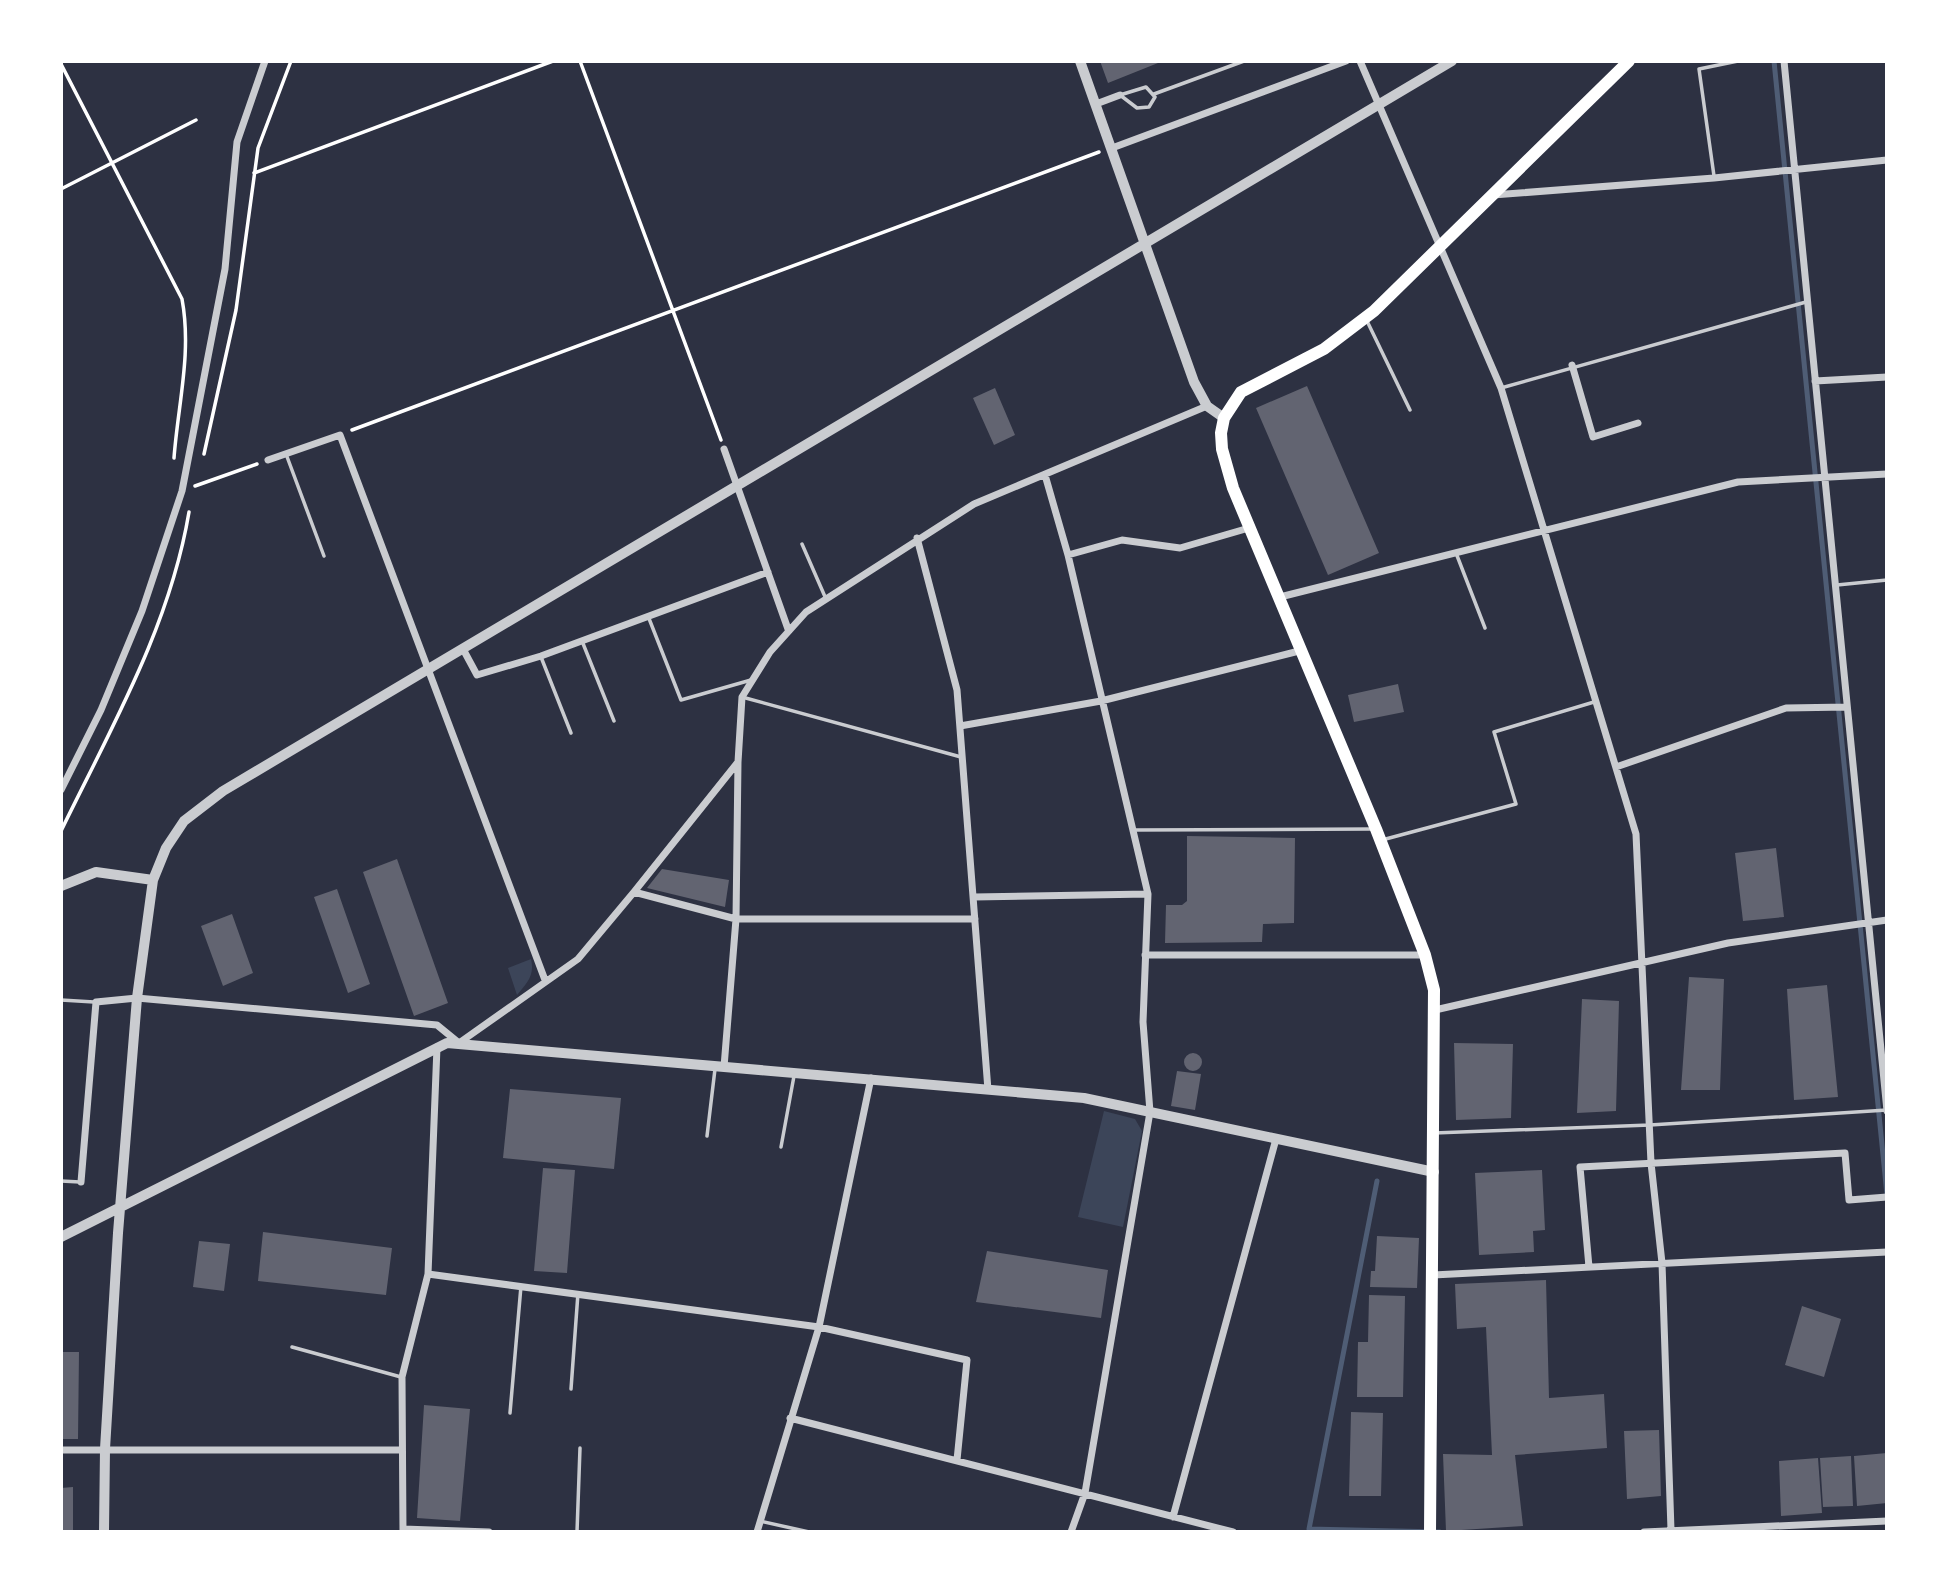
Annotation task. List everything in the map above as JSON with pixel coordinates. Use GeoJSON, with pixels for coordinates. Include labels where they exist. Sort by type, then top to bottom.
{"type":"FeatureCollection","features":[{"type":"Feature","properties":{"kind":"main road"},"geometry":{"type":"LineString","coordinates":[[1430,1532],[1434,990],[1425,955],[1378,835],[1303,650],[1249,528],[1222,449],[1224,418],[1241,392],[1324,349],[1365,318],[1442,246],[1629,61]]}},
{"type":"Feature","properties":{"kind":"street"},"geometry":{"type":"LineString","coordinates":[[61,790],[101,710],[142,611],[182,491],[225,269],[237,142],[265,61]]}},
{"type":"Feature","properties":{"kind":"street"},"geometry":{"type":"LineString","coordinates":[[1080,61],[1194,382],[1207,406],[1224,418]]}},
{"type":"Feature","properties":{"kind":"street"},"geometry":{"type":"LineString","coordinates":[[1112,148],[1346,61]]}},
{"type":"Feature","properties":{"kind":"street"},"geometry":{"type":"LineString","coordinates":[[1360,61],[1377,106],[1442,246],[1502,388],[1636,834],[1651,1163],[1662,1263],[1671,1530]]}},
{"type":"Feature","properties":{"kind":"street"},"geometry":{"type":"LineString","coordinates":[[104,1532],[105,1449],[137,998],[152,880],[178,830],[201,805],[1452,61]]}},
{"type":"Feature","properties":{"kind":"street"},"geometry":{"type":"LineString","coordinates":[[1784,61],[1887,1111]]}},
{"type":"Feature","properties":{"kind":"street"},"geometry":{"type":"LineString","coordinates":[[1096,104],[1120,95]]}},
{"type":"Feature","properties":{"kind":"street"},"geometry":{"type":"LineString","coordinates":[[1492,195],[1714,178],[1887,160]]}},
{"type":"Feature","properties":{"kind":"street"},"geometry":{"type":"LineString","coordinates":[[1572,365],[1593,437],[1637,423]]}},
{"type":"Feature","properties":{"kind":"street"},"geometry":{"type":"LineString","coordinates":[[1815,382],[1887,377]]}},
{"type":"Feature","properties":{"kind":"street"},"geometry":{"type":"LineString","coordinates":[[720,1066],[736,919],[738,762],[742,697],[788,629],[826,599],[917,538],[974,504],[1207,406]]}},
{"type":"Feature","properties":{"kind":"street"},"geometry":{"type":"LineString","coordinates":[[268,460],[340,435],[545,980]]}},
{"type":"Feature","properties":{"kind":"street"},"geometry":{"type":"LineString","coordinates":[[724,449],[788,629]]}},
{"type":"Feature","properties":{"kind":"street"},"geometry":{"type":"LineString","coordinates":[[1280,597],[1738,482],[1887,474]]}},
{"type":"Feature","properties":{"kind":"street"},"geometry":{"type":"LineString","coordinates":[[1045,475],[1068,555],[1148,894],[1143,1022],[1150,1112],[1085,1493],[1071,1532]]}},
{"type":"Feature","properties":{"kind":"street"},"geometry":{"type":"LineString","coordinates":[[1068,555],[1122,540],[1180,548],[1249,528]]}},
{"type":"Feature","properties":{"kind":"street"},"geometry":{"type":"LineString","coordinates":[[917,538],[957,690],[988,1090]]}},
{"type":"Feature","properties":{"kind":"street"},"geometry":{"type":"LineString","coordinates":[[463,649],[477,675],[541,656],[768,572]]}},
{"type":"Feature","properties":{"kind":"street"},"geometry":{"type":"LineString","coordinates":[[960,726],[1101,701],[1303,650]]}},
{"type":"Feature","properties":{"kind":"street"},"geometry":{"type":"LineString","coordinates":[[1616,767],[1786,708],[1847,707]]}},
{"type":"Feature","properties":{"kind":"street"},"geometry":{"type":"LineString","coordinates":[[459,1043],[578,959],[738,762]]}},
{"type":"Feature","properties":{"kind":"street"},"geometry":{"type":"LineString","coordinates":[[61,886],[96,872],[152,880]]}},
{"type":"Feature","properties":{"kind":"street"},"geometry":{"type":"LineString","coordinates":[[634,892],[736,919],[975,919]]}},
{"type":"Feature","properties":{"kind":"street"},"geometry":{"type":"LineString","coordinates":[[974,897],[1148,894]]}},
{"type":"Feature","properties":{"kind":"street"},"geometry":{"type":"LineString","coordinates":[[1435,1010],[1728,943],[1887,920]]}},
{"type":"Feature","properties":{"kind":"street"},"geometry":{"type":"LineString","coordinates":[[1145,955],[1425,955]]}},
{"type":"Feature","properties":{"kind":"street"},"geometry":{"type":"LineString","coordinates":[[81,1182],[96,1002],[137,998],[437,1025],[459,1043]]}},
{"type":"Feature","properties":{"kind":"street"},"geometry":{"type":"LineString","coordinates":[[1877,1010],[1887,1010]]}},
{"type":"Feature","properties":{"kind":"street"},"geometry":{"type":"LineString","coordinates":[[61,1237],[437,1046],[459,1043],[796,1071],[1110,1102],[1434,1172]]}},
{"type":"Feature","properties":{"kind":"street"},"geometry":{"type":"LineString","coordinates":[[437,1046],[428,1274],[402,1377],[403,1531],[489,1532]]}},
{"type":"Feature","properties":{"kind":"street"},"geometry":{"type":"LineString","coordinates":[[757,1532],[819,1326],[870,1078]]}},
{"type":"Feature","properties":{"kind":"street"},"geometry":{"type":"LineString","coordinates":[[1173,1517],[1276,1139]]}},
{"type":"Feature","properties":{"kind":"street"},"geometry":{"type":"LineString","coordinates":[[1589,1267],[1580,1167],[1845,1153],[1849,1200],[1887,1196]]}},
{"type":"Feature","properties":{"kind":"street"},"geometry":{"type":"LineString","coordinates":[[1433,1275],[1887,1252]]}},
{"type":"Feature","properties":{"kind":"street"},"geometry":{"type":"LineString","coordinates":[[428,1274],[819,1326],[967,1360],[957,1460]]}},
{"type":"Feature","properties":{"kind":"street"},"geometry":{"type":"LineString","coordinates":[[790,1418],[1233,1532]]}},
{"type":"Feature","properties":{"kind":"street"},"geometry":{"type":"LineString","coordinates":[[61,1450],[402,1450]]}},
{"type":"Feature","properties":{"kind":"street"},"geometry":{"type":"LineString","coordinates":[[1644,1532],[1887,1521]]}},
{"type":"Feature","properties":{"kind":"lane"},"geometry":{"type":"LineString","coordinates":[[1154,93],[1244,61]]}},
{"type":"Feature","properties":{"kind":"lane"},"geometry":{"type":"LineString","coordinates":[[1714,178],[1699,69],[1738,61]]}},
{"type":"Feature","properties":{"kind":"lane"},"geometry":{"type":"LineString","coordinates":[[1120,95],[1146,87],[1154,93]]}},
{"type":"Feature","properties":{"kind":"lane"},"geometry":{"type":"LineString","coordinates":[[1120,95],[1143,108],[1153,104],[1154,93]]}},
{"type":"Feature","properties":{"kind":"lane"},"geometry":{"type":"LineString","coordinates":[[1502,388],[1572,365],[1808,301]]}},
{"type":"Feature","properties":{"kind":"lane"},"geometry":{"type":"LineString","coordinates":[[1365,318],[1410,410]]}},
{"type":"Feature","properties":{"kind":"lane"},"geometry":{"type":"LineString","coordinates":[[286,454],[324,556]]}},
{"type":"Feature","properties":{"kind":"lane"},"geometry":{"type":"LineString","coordinates":[[802,544],[826,599]]}},
{"type":"Feature","properties":{"kind":"lane"},"geometry":{"type":"LineString","coordinates":[[1457,553],[1485,628]]}},
{"type":"Feature","properties":{"kind":"lane"},"geometry":{"type":"LineString","coordinates":[[1835,585],[1887,580]]}},
{"type":"Feature","properties":{"kind":"lane"},"geometry":{"type":"LineString","coordinates":[[648,617],[681,700],[751,680]]}},
{"type":"Feature","properties":{"kind":"lane"},"geometry":{"type":"LineString","coordinates":[[582,640],[614,721]]}},
{"type":"Feature","properties":{"kind":"lane"},"geometry":{"type":"LineString","coordinates":[[541,656],[571,733]]}},
{"type":"Feature","properties":{"kind":"lane"},"geometry":{"type":"LineString","coordinates":[[742,697],[963,758]]}},
{"type":"Feature","properties":{"kind":"lane"},"geometry":{"type":"LineString","coordinates":[[1133,830],[1378,835],[1516,804],[1494,732],[1596,701]]}},
{"type":"Feature","properties":{"kind":"lane"},"geometry":{"type":"LineString","coordinates":[[61,1000],[96,1002]]}},
{"type":"Feature","properties":{"kind":"lane"},"geometry":{"type":"LineString","coordinates":[[707,1136],[720,1066]]}},
{"type":"Feature","properties":{"kind":"lane"},"geometry":{"type":"LineString","coordinates":[[781,1147],[796,1071]]}},
{"type":"Feature","properties":{"kind":"lane"},"geometry":{"type":"LineString","coordinates":[[1434,1133],[1650,1125],[1887,1111]]}},
{"type":"Feature","properties":{"kind":"lane"},"geometry":{"type":"LineString","coordinates":[[61,1181],[81,1182]]}},
{"type":"Feature","properties":{"kind":"lane"},"geometry":{"type":"LineString","coordinates":[[510,1413],[521,1286]]}},
{"type":"Feature","properties":{"kind":"lane"},"geometry":{"type":"LineString","coordinates":[[571,1389],[578,1292]]}},
{"type":"Feature","properties":{"kind":"lane"},"geometry":{"type":"LineString","coordinates":[[292,1347],[402,1377]]}},
{"type":"Feature","properties":{"kind":"lane"},"geometry":{"type":"LineString","coordinates":[[577,1532],[580,1448]]}},
{"type":"Feature","properties":{"kind":"lane"},"geometry":{"type":"LineString","coordinates":[[760,1521],[809,1532]]}},
{"type":"Feature","properties":{"kind":"path"},"geometry":{"type":"LineString","coordinates":[[254,173],[553,61]]}},
{"type":"Feature","properties":{"kind":"path"},"geometry":{"type":"LineString","coordinates":[[580,61],[724,449]]}},
{"type":"Feature","properties":{"kind":"path"},"geometry":{"type":"LineString","coordinates":[[61,64],[182,299],[187,328],[187,359],[174,457],[182,491],[268,460]]}},
{"type":"Feature","properties":{"kind":"path"},"geometry":{"type":"LineString","coordinates":[[61,189],[196,120]]}},
{"type":"Feature","properties":{"kind":"path"},"geometry":{"type":"LineString","coordinates":[[340,435],[1112,148]]}},
{"type":"Feature","properties":{"kind":"shaded area"},"geometry":{"type":"Polygon","coordinates":[[[531,959],[531,974],[517,995],[508,968],[531,959]]]}},
{"type":"Feature","properties":{"kind":"shaded area"},"geometry":{"type":"Polygon","coordinates":[[[1104,1111],[1135,1119],[1142,1131],[1123,1227],[1078,1217],[1104,1111]]]}},
{"type":"Feature","properties":{"kind":"building"},"geometry":{"type":"Polygon","coordinates":[[[1100,61],[1163,61],[1108,83],[1100,61]]]}},
{"type":"Feature","properties":{"kind":"building"},"geometry":{"type":"Polygon","coordinates":[[[1307,386],[1379,553],[1328,575],[1256,408],[1307,386]]]}},
{"type":"Feature","properties":{"kind":"building"},"geometry":{"type":"Polygon","coordinates":[[[995,388],[1015,435],[994,445],[973,398],[995,388]]]}},
{"type":"Feature","properties":{"kind":"building"},"geometry":{"type":"Polygon","coordinates":[[[1398,684],[1404,712],[1354,722],[1348,695],[1398,684]]]}},
{"type":"Feature","properties":{"kind":"building"},"geometry":{"type":"Polygon","coordinates":[[[1187,836],[1295,838],[1294,923],[1263,924],[1262,942],[1165,943],[1166,905],[1182,905],[1187,901],[1187,836]]]}},
{"type":"Feature","properties":{"kind":"building"},"geometry":{"type":"Polygon","coordinates":[[[1776,848],[1784,917],[1743,921],[1735,853],[1776,848]]]}},
{"type":"Feature","properties":{"kind":"building"},"geometry":{"type":"Polygon","coordinates":[[[397,859],[448,1003],[414,1016],[363,872],[397,859]]]}},
{"type":"Feature","properties":{"kind":"building"},"geometry":{"type":"Polygon","coordinates":[[[662,869],[729,880],[725,907],[647,888],[662,869]]]}},
{"type":"Feature","properties":{"kind":"building"},"geometry":{"type":"Polygon","coordinates":[[[337,889],[370,984],[348,993],[314,897],[337,889]]]}},
{"type":"Feature","properties":{"kind":"building"},"geometry":{"type":"Polygon","coordinates":[[[232,914],[253,973],[223,986],[201,926],[232,914]]]}},
{"type":"Feature","properties":{"kind":"building"},"geometry":{"type":"Polygon","coordinates":[[[1689,977],[1724,979],[1720,1090],[1681,1090],[1689,977]]]}},
{"type":"Feature","properties":{"kind":"building"},"geometry":{"type":"Polygon","coordinates":[[[1827,985],[1838,1097],[1794,1100],[1787,989],[1827,985]]]}},
{"type":"Feature","properties":{"kind":"building"},"geometry":{"type":"Polygon","coordinates":[[[1582,999],[1619,1001],[1616,1111],[1577,1113],[1582,999]]]}},
{"type":"Feature","properties":{"kind":"building"},"geometry":{"type":"Polygon","coordinates":[[[1454,1043],[1513,1044],[1511,1118],[1456,1120],[1454,1043]]]}},
{"type":"Feature","properties":{"kind":"building"},"geometry":{"type":"Polygon","coordinates":[[[1193,1053],[1199,1056],[1202,1062],[1199,1068],[1193,1071],[1187,1068],[1184,1062],[1187,1056],[1193,1053]]]}},
{"type":"Feature","properties":{"kind":"building"},"geometry":{"type":"Polygon","coordinates":[[[1177,1071],[1201,1074],[1195,1110],[1171,1106],[1177,1071]]]}},
{"type":"Feature","properties":{"kind":"building"},"geometry":{"type":"Polygon","coordinates":[[[510,1089],[621,1098],[614,1169],[503,1158],[510,1089]]]}},
{"type":"Feature","properties":{"kind":"building"},"geometry":{"type":"Polygon","coordinates":[[[543,1168],[575,1170],[567,1273],[534,1271],[543,1168]]]}},
{"type":"Feature","properties":{"kind":"building"},"geometry":{"type":"Polygon","coordinates":[[[1542,1170],[1545,1230],[1533,1231],[1534,1252],[1479,1255],[1475,1173],[1542,1170]]]}},
{"type":"Feature","properties":{"kind":"building"},"geometry":{"type":"Polygon","coordinates":[[[263,1232],[392,1248],[386,1295],[258,1281],[263,1232]]]}},
{"type":"Feature","properties":{"kind":"building"},"geometry":{"type":"Polygon","coordinates":[[[1377,1236],[1419,1238],[1417,1288],[1370,1287],[1371,1271],[1375,1271],[1377,1236]]]}},
{"type":"Feature","properties":{"kind":"building"},"geometry":{"type":"Polygon","coordinates":[[[199,1241],[230,1244],[224,1291],[193,1287],[199,1241]]]}},
{"type":"Feature","properties":{"kind":"building"},"geometry":{"type":"Polygon","coordinates":[[[987,1251],[1108,1270],[1101,1318],[976,1302],[987,1251]]]}},
{"type":"Feature","properties":{"kind":"building"},"geometry":{"type":"Polygon","coordinates":[[[1546,1280],[1549,1398],[1604,1394],[1607,1448],[1515,1455],[1523,1526],[1446,1531],[1443,1454],[1492,1455],[1486,1327],[1457,1329],[1455,1284],[1546,1280]]]}},
{"type":"Feature","properties":{"kind":"building"},"geometry":{"type":"Polygon","coordinates":[[[1369,1295],[1405,1296],[1403,1397],[1357,1397],[1358,1342],[1368,1342],[1369,1295]]]}},
{"type":"Feature","properties":{"kind":"building"},"geometry":{"type":"Polygon","coordinates":[[[1802,1306],[1841,1319],[1824,1377],[1785,1365],[1802,1306]]]}},
{"type":"Feature","properties":{"kind":"building"},"geometry":{"type":"Polygon","coordinates":[[[61,1352],[79,1352],[78,1439],[61,1439],[61,1352]]]}},
{"type":"Feature","properties":{"kind":"building"},"geometry":{"type":"Polygon","coordinates":[[[424,1405],[470,1409],[460,1521],[417,1518],[424,1405]]]}},
{"type":"Feature","properties":{"kind":"building"},"geometry":{"type":"Polygon","coordinates":[[[1351,1412],[1383,1413],[1381,1496],[1349,1496],[1351,1412]]]}},
{"type":"Feature","properties":{"kind":"building"},"geometry":{"type":"Polygon","coordinates":[[[1659,1430],[1661,1496],[1627,1499],[1624,1431],[1659,1430]]]}},
{"type":"Feature","properties":{"kind":"building"},"geometry":{"type":"Polygon","coordinates":[[[1887,1453],[1887,1503],[1857,1506],[1854,1456],[1887,1453]]]}},
{"type":"Feature","properties":{"kind":"building"},"geometry":{"type":"Polygon","coordinates":[[[1851,1456],[1853,1506],[1823,1507],[1820,1458],[1851,1456]]]}},
{"type":"Feature","properties":{"kind":"building"},"geometry":{"type":"Polygon","coordinates":[[[1818,1458],[1822,1513],[1781,1516],[1779,1461],[1818,1458]]]}},
{"type":"Feature","properties":{"kind":"building"},"geometry":{"type":"Polygon","coordinates":[[[73,1487],[73,1532],[61,1532],[61,1488],[73,1487]]]}},
{"type":"Feature","properties":{"kind":"waterway"},"geometry":{"type":"LineString","coordinates":[[1774,61],[1887,1195]]}},
{"type":"Feature","properties":{"kind":"waterway"},"geometry":{"type":"LineString","coordinates":[[1377,1181],[1309,1529],[1440,1532]]}}]}
